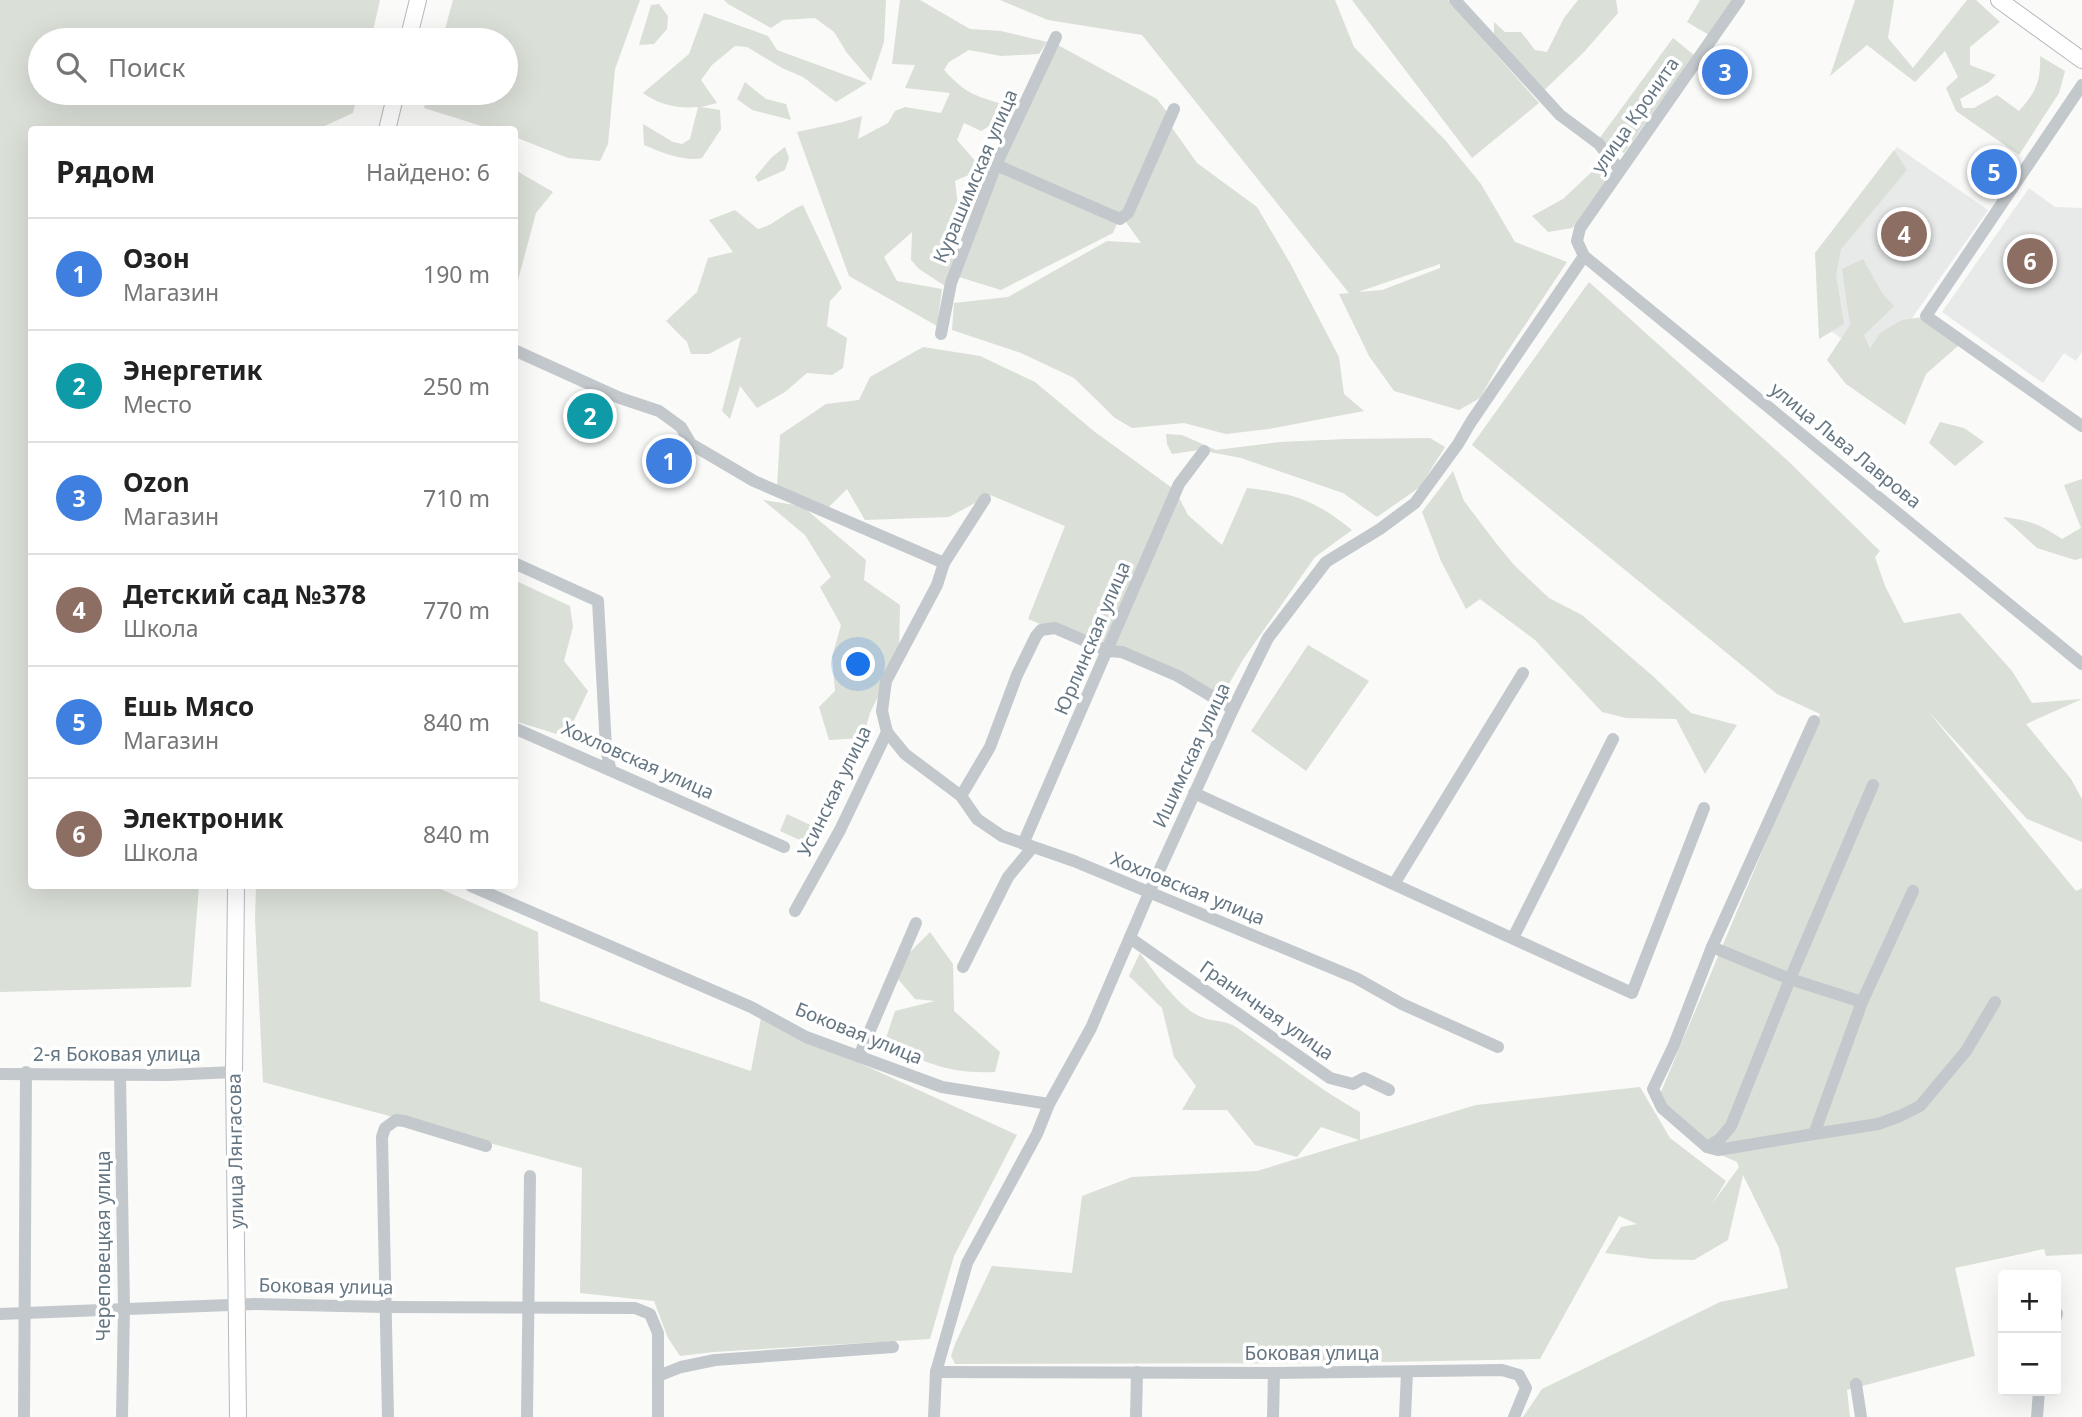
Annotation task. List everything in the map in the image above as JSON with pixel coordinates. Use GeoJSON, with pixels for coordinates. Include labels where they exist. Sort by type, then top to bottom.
{"type":"FeatureCollection","features":[{"type":"Feature","properties":{"kind":"main road"},"geometry":{"type":"LineString","coordinates":[[411,28],[418,0]]}},
{"type":"Feature","properties":{"kind":"main road"},"geometry":{"type":"LineString","coordinates":[[1999,0],[2082,60]]}},
{"type":"Feature","properties":{"kind":"main road"},"geometry":{"type":"LineString","coordinates":[[388,126],[393,105]]}},
{"type":"Feature","properties":{"kind":"main road","name":"улица Лянгасова"},"geometry":{"type":"LineString","coordinates":[[236,889],[234,1072],[238,1417]]}},
{"type":"Feature","properties":{"kind":"street"},"geometry":{"type":"LineString","coordinates":[[1454,0],[1560,115],[1599,144],[1620,170]]}},
{"type":"Feature","properties":{"kind":"street","name":"улица Кронита"},"geometry":{"type":"LineString","coordinates":[[1584,256],[1577,241],[1580,228],[1739,0]]}},
{"type":"Feature","properties":{"kind":"street","name":"Курашимская улица"},"geometry":{"type":"LineString","coordinates":[[941,334],[951,283],[996,164],[1056,37]]}},
{"type":"Feature","properties":{"kind":"street"},"geometry":{"type":"LineString","coordinates":[[2082,86],[1926,316],[2082,426]]}},
{"type":"Feature","properties":{"kind":"street"},"geometry":{"type":"LineString","coordinates":[[996,164],[1114,218],[1124,217],[1174,109]]}},
{"type":"Feature","properties":{"kind":"street","name":"улица Льва Лаврова"},"geometry":{"type":"LineString","coordinates":[[1584,256],[2082,664]]}},
{"type":"Feature","properties":{"kind":"street","name":"Ишимская улица"},"geometry":{"type":"LineString","coordinates":[[934,1417],[936,1372],[967,1263],[1091,1028],[1194,793],[1268,638],[1326,562],[1380,529],[1415,503],[1458,444],[1584,256]]}},
{"type":"Feature","properties":{"kind":"street"},"geometry":{"type":"LineString","coordinates":[[518,352],[620,398],[659,411],[681,427],[691,444],[754,481],[944,563]]}},
{"type":"Feature","properties":{"kind":"street","name":"Юрлинская улица"},"geometry":{"type":"LineString","coordinates":[[963,967],[1008,877],[1028,846],[1179,484],[1204,451]]}},
{"type":"Feature","properties":{"kind":"street","name":"Усинская улица"},"geometry":{"type":"LineString","coordinates":[[795,911],[840,830],[887,732],[882,711],[886,681],[937,585],[944,563],[985,499]]}},
{"type":"Feature","properties":{"kind":"street"},"geometry":{"type":"LineString","coordinates":[[518,565],[598,601],[606,747],[610,768]]}},
{"type":"Feature","properties":{"kind":"street"},"geometry":{"type":"LineString","coordinates":[[961,796],[990,747],[1017,675],[1041,630],[1055,628],[1108,651],[1122,652],[1178,676],[1233,709]]}},
{"type":"Feature","properties":{"kind":"street"},"geometry":{"type":"LineString","coordinates":[[1394,884],[1523,673]]}},
{"type":"Feature","properties":{"kind":"street"},"geometry":{"type":"LineString","coordinates":[[1814,721],[1712,947],[1674,1045],[1653,1089],[1662,1108],[1707,1147],[1718,1150],[1878,1124],[1920,1106],[1966,1051],[1996,1002]]}},
{"type":"Feature","properties":{"kind":"street","name":"Хохловская улица"},"geometry":{"type":"LineString","coordinates":[[518,730],[784,846]]}},
{"type":"Feature","properties":{"kind":"street","name":"Хохловская улица"},"geometry":{"type":"LineString","coordinates":[[887,732],[905,754],[961,796],[977,819],[1002,836],[1074,861],[1356,978],[1402,1004],[1498,1047]]}},
{"type":"Feature","properties":{"kind":"street"},"geometry":{"type":"LineString","coordinates":[[1513,938],[1613,739]]}},
{"type":"Feature","properties":{"kind":"street"},"geometry":{"type":"LineString","coordinates":[[1707,1147],[1720,1139],[1731,1126],[1873,785]]}},
{"type":"Feature","properties":{"kind":"street"},"geometry":{"type":"LineString","coordinates":[[1194,793],[1632,993],[1704,808]]}},
{"type":"Feature","properties":{"kind":"street","name":"Боковая улица"},"geometry":{"type":"LineString","coordinates":[[478,889],[751,1007],[806,1037],[942,1087],[1049,1104]]}},
{"type":"Feature","properties":{"kind":"street"},"geometry":{"type":"LineString","coordinates":[[1814,1134],[1862,1002],[1913,891]]}},
{"type":"Feature","properties":{"kind":"street"},"geometry":{"type":"LineString","coordinates":[[859,1056],[916,923]]}},
{"type":"Feature","properties":{"kind":"street","name":"Граничная улица"},"geometry":{"type":"LineString","coordinates":[[1130,938],[1330,1078],[1353,1084],[1364,1078],[1389,1090]]}},
{"type":"Feature","properties":{"kind":"street"},"geometry":{"type":"LineString","coordinates":[[1712,947],[1790,979],[1862,1002]]}},
{"type":"Feature","properties":{"kind":"street","name":"2-я Боковая улица"},"geometry":{"type":"LineString","coordinates":[[0,1074],[234,1072]]}},
{"type":"Feature","properties":{"kind":"street"},"geometry":{"type":"LineString","coordinates":[[24,1417],[26,1073]]}},
{"type":"Feature","properties":{"kind":"street","name":"Череповецкая улица"},"geometry":{"type":"LineString","coordinates":[[120,1075],[124,1307],[122,1417]]}},
{"type":"Feature","properties":{"kind":"street"},"geometry":{"type":"LineString","coordinates":[[388,1417],[382,1137],[385,1128],[389,1123],[404,1121],[486,1146]]}},
{"type":"Feature","properties":{"kind":"street"},"geometry":{"type":"LineString","coordinates":[[527,1417],[530,1176]]}},
{"type":"Feature","properties":{"kind":"street","name":"Боковая улица"},"geometry":{"type":"LineString","coordinates":[[0,1314],[237,1304],[635,1308],[650,1314],[659,1333],[658,1376]]}},
{"type":"Feature","properties":{"kind":"street"},"geometry":{"type":"LineString","coordinates":[[659,1417],[658,1376],[681,1367],[715,1360],[893,1347]]}},
{"type":"Feature","properties":{"kind":"street","name":"Боковая улица"},"geometry":{"type":"LineString","coordinates":[[936,1372],[1274,1373],[1502,1370],[1519,1375],[1526,1388],[1514,1417]]}},
{"type":"Feature","properties":{"kind":"street"},"geometry":{"type":"LineString","coordinates":[[1405,1417],[1407,1371]]}},
{"type":"Feature","properties":{"kind":"street"},"geometry":{"type":"LineString","coordinates":[[1136,1417],[1137,1372]]}},
{"type":"Feature","properties":{"kind":"street"},"geometry":{"type":"LineString","coordinates":[[1273,1417],[1274,1373]]}},
{"type":"Feature","properties":{"kind":"street"},"geometry":{"type":"LineString","coordinates":[[1856,1384],[1861,1417]]}},
{"type":"Feature","properties":{"kind":"street"},"geometry":{"type":"LineString","coordinates":[[2037,1417],[2039,1396]]}},
{"type":"Feature","properties":{"kind":"shaded area"},"geometry":{"type":"Polygon","coordinates":[[[0,0],[380,0],[374,28],[28,28],[28,105],[355,105],[353,113],[325,126],[28,126],[28,889],[199,889],[191,987],[0,992],[0,0]]]}},
{"type":"Feature","properties":{"kind":"shaded area"},"geometry":{"type":"Polygon","coordinates":[[[453,0],[640,0],[615,69],[608,144],[600,161],[568,158],[518,138],[518,126],[481,126],[424,108],[425,105],[518,105],[518,28],[445,28],[453,0]]]}},
{"type":"Feature","properties":{"kind":"shaded area"},"geometry":{"type":"Polygon","coordinates":[[[724,0],[886,0],[884,42],[871,81],[847,53],[834,32],[815,18],[783,20],[771,28],[724,0]]]}},
{"type":"Feature","properties":{"kind":"shaded area"},"geometry":{"type":"Polygon","coordinates":[[[900,0],[920,0],[970,29],[1001,31],[1047,42],[1039,54],[1001,56],[969,50],[949,62],[944,70],[972,93],[1006,105],[999,120],[981,131],[964,123],[957,140],[982,169],[955,181],[957,235],[950,274],[945,286],[919,269],[911,260],[912,232],[884,257],[897,281],[942,289],[937,326],[849,276],[797,132],[862,116],[858,139],[888,123],[895,111],[905,107],[941,113],[950,93],[905,88],[915,65],[892,64],[900,0]]]}},
{"type":"Feature","properties":{"kind":"shaded area"},"geometry":{"type":"Polygon","coordinates":[[[1000,0],[1335,0],[1354,47],[1445,140],[1481,184],[1515,242],[1567,262],[1501,361],[1480,398],[1459,410],[1394,391],[1369,356],[1339,294],[1349,293],[1142,35],[1048,20],[1000,0]],[[1440,264],[1358,292],[1382,290],[1440,268],[1440,264]]]}},
{"type":"Feature","properties":{"kind":"shaded area"},"geometry":{"type":"Polygon","coordinates":[[[1352,0],[1448,0],[1539,103],[1472,158],[1352,0]]]}},
{"type":"Feature","properties":{"kind":"shaded area"},"geometry":{"type":"Polygon","coordinates":[[[1578,0],[1616,0],[1618,13],[1584,52],[1537,97],[1494,40],[1494,22],[1505,32],[1521,32],[1535,50],[1547,52],[1564,18],[1578,0]]]}},
{"type":"Feature","properties":{"kind":"shaded area"},"geometry":{"type":"Polygon","coordinates":[[[1700,0],[1733,0],[1709,35],[1687,22],[1700,0]]]}},
{"type":"Feature","properties":{"kind":"shaded area"},"geometry":{"type":"Polygon","coordinates":[[[1855,0],[1894,0],[1888,38],[1913,68],[1967,0],[1976,0],[2000,22],[1970,47],[1970,65],[1996,75],[1988,83],[1960,99],[1963,108],[1974,108],[1997,95],[2019,111],[2036,86],[2040,72],[2040,56],[2065,71],[2059,93],[2019,155],[1956,111],[1946,88],[1958,77],[1945,51],[1915,82],[1867,45],[1830,76],[1855,0]]]}},
{"type":"Feature","properties":{"kind":"shaded area"},"geometry":{"type":"Polygon","coordinates":[[[659,4],[668,16],[667,29],[654,44],[639,45],[651,5],[659,4]]]}},
{"type":"Feature","properties":{"kind":"shaded area"},"geometry":{"type":"Polygon","coordinates":[[[704,13],[768,36],[777,50],[867,83],[836,102],[803,77],[747,47],[735,46],[712,65],[701,80],[717,103],[701,107],[720,110],[721,129],[702,158],[680,157],[644,145],[643,124],[673,142],[682,144],[690,139],[698,107],[669,105],[643,93],[689,54],[704,13]]]}},
{"type":"Feature","properties":{"kind":"shaded area"},"geometry":{"type":"Polygon","coordinates":[[[1673,38],[1694,55],[1624,153],[1599,139],[1673,38]]]}},
{"type":"Feature","properties":{"kind":"shaded area"},"geometry":{"type":"Polygon","coordinates":[[[1056,44],[1157,99],[1167,112],[1170,125],[1197,163],[1257,207],[1339,357],[1344,394],[1364,411],[1269,429],[1226,434],[1184,423],[1132,428],[1115,418],[1074,378],[1021,353],[952,330],[954,303],[1008,297],[1107,241],[1141,243],[1123,218],[1122,212],[1113,233],[1001,290],[959,277],[1001,162],[1056,44]]]}},
{"type":"Feature","properties":{"kind":"shaded area"},"geometry":{"type":"Polygon","coordinates":[[[745,82],[766,99],[786,104],[791,120],[752,110],[737,99],[745,82]]]}},
{"type":"Feature","properties":{"kind":"shaded area"},"geometry":{"type":"Polygon","coordinates":[[[785,147],[789,158],[785,170],[758,182],[755,177],[772,157],[785,147]]]}},
{"type":"Feature","properties":{"kind":"shaded area"},"geometry":{"type":"Polygon","coordinates":[[[1897,147],[1988,210],[1879,365],[1821,324],[1820,257],[1897,147]]]}},
{"type":"Feature","properties":{"kind":"shaded area"},"geometry":{"type":"Polygon","coordinates":[[[1894,150],[1907,170],[1841,249],[1836,275],[1844,324],[1819,339],[1815,253],[1894,150]]]}},
{"type":"Feature","properties":{"kind":"shaded area"},"geometry":{"type":"Polygon","coordinates":[[[1598,166],[1611,174],[1587,212],[1572,228],[1548,232],[1532,216],[1563,199],[1598,166]]]}},
{"type":"Feature","properties":{"kind":"shaded area"},"geometry":{"type":"Polygon","coordinates":[[[518,172],[553,192],[536,213],[518,280],[518,172]]]}},
{"type":"Feature","properties":{"kind":"shaded area"},"geometry":{"type":"Polygon","coordinates":[[[2029,188],[2055,207],[2082,208],[2082,352],[2076,361],[2064,353],[2043,383],[1942,312],[2029,188]]]}},
{"type":"Feature","properties":{"kind":"shaded area"},"geometry":{"type":"Polygon","coordinates":[[[803,205],[842,288],[830,301],[827,326],[847,338],[843,368],[832,375],[807,373],[785,392],[757,408],[740,386],[730,419],[722,411],[741,337],[709,354],[691,354],[687,342],[666,321],[697,292],[708,258],[733,252],[709,220],[735,210],[758,229],[803,205]]]}},
{"type":"Feature","properties":{"kind":"shaded area"},"geometry":{"type":"Polygon","coordinates":[[[1863,259],[1882,293],[1894,306],[1864,335],[1870,349],[1880,333],[1902,320],[1924,317],[1959,345],[1926,374],[1905,425],[1846,384],[1827,360],[1850,325],[1842,269],[1863,259]]]}},
{"type":"Feature","properties":{"kind":"shaded area"},"geometry":{"type":"Polygon","coordinates":[[[1589,282],[1787,460],[1880,551],[1875,557],[1885,586],[1904,623],[1960,613],[2012,671],[2032,703],[2082,699],[2026,724],[2071,779],[2082,799],[2082,842],[2027,819],[1927,710],[2076,891],[2082,888],[2082,1254],[2046,1256],[2044,1249],[1955,1268],[1975,1356],[1847,1390],[1850,1417],[1523,1417],[1542,1389],[1720,1302],[1788,1288],[1779,1248],[1743,1175],[1728,1240],[1694,1260],[1651,1259],[1605,1253],[1621,1227],[1637,1224],[1619,1216],[1540,1359],[1336,1363],[955,1364],[951,1356],[955,1344],[992,1266],[1072,1273],[1082,1196],[1132,1177],[1257,1171],[1359,1140],[1321,1127],[1297,1157],[1255,1145],[1227,1110],[1182,1110],[1196,1086],[1174,1057],[1162,1008],[1129,976],[1140,953],[1167,988],[1191,1011],[1204,1018],[1233,1026],[1360,1112],[1360,1140],[1476,1105],[1640,1087],[1670,1138],[1726,1181],[1712,1204],[1739,1167],[1737,1162],[1710,1150],[1658,1099],[1820,714],[1777,694],[1472,445],[1589,282]]]}},
{"type":"Feature","properties":{"kind":"shaded area"},"geometry":{"type":"Polygon","coordinates":[[[923,347],[980,356],[1035,382],[1095,432],[1175,490],[1188,515],[1222,545],[1247,488],[1303,500],[1326,511],[1352,530],[1315,557],[1244,658],[1220,699],[1028,619],[1065,526],[990,495],[949,517],[865,520],[847,489],[829,507],[777,487],[780,435],[826,404],[859,400],[870,377],[923,347]]]}},
{"type":"Feature","properties":{"kind":"shaded area"},"geometry":{"type":"Polygon","coordinates":[[[1940,422],[1964,428],[1984,442],[1955,466],[1929,443],[1940,422]]]}},
{"type":"Feature","properties":{"kind":"shaded area"},"geometry":{"type":"Polygon","coordinates":[[[1166,434],[1182,435],[1216,450],[1280,442],[1346,439],[1430,438],[1445,447],[1420,487],[1377,517],[1343,493],[1241,458],[1199,450],[1172,454],[1166,434]]]}},
{"type":"Feature","properties":{"kind":"shaded area"},"geometry":{"type":"Polygon","coordinates":[[[1453,471],[1464,501],[1514,565],[1549,598],[1582,615],[1691,713],[1737,725],[1705,774],[1676,719],[1626,718],[1602,712],[1535,640],[1480,599],[1466,609],[1441,561],[1422,512],[1453,471]]]}},
{"type":"Feature","properties":{"kind":"shaded area"},"geometry":{"type":"Polygon","coordinates":[[[2082,479],[2082,558],[2075,560],[2037,548],[2003,517],[2034,524],[2062,539],[2081,528],[2064,485],[2082,479]]]}},
{"type":"Feature","properties":{"kind":"shaded area"},"geometry":{"type":"Polygon","coordinates":[[[763,500],[802,506],[866,560],[864,580],[900,605],[899,653],[870,713],[863,738],[829,740],[819,707],[835,691],[832,657],[841,625],[820,587],[831,577],[805,535],[763,500]]]}},
{"type":"Feature","properties":{"kind":"shaded area"},"geometry":{"type":"Polygon","coordinates":[[[518,582],[570,606],[573,627],[564,661],[588,691],[566,737],[518,722],[518,582]]]}},
{"type":"Feature","properties":{"kind":"shaded area"},"geometry":{"type":"Polygon","coordinates":[[[1308,645],[1369,681],[1306,771],[1251,731],[1308,645]]]}},
{"type":"Feature","properties":{"kind":"shaded area"},"geometry":{"type":"Polygon","coordinates":[[[787,814],[823,831],[815,847],[780,831],[787,814]]]}},
{"type":"Feature","properties":{"kind":"shaded area"},"geometry":{"type":"Polygon","coordinates":[[[256,889],[441,889],[538,932],[540,1001],[751,1071],[761,1018],[1017,1135],[954,1256],[930,1339],[680,1356],[668,1338],[654,1301],[580,1293],[582,1168],[263,1082],[256,889]]]}},
{"type":"Feature","properties":{"kind":"shaded area"},"geometry":{"type":"Polygon","coordinates":[[[930,932],[953,964],[954,1011],[1000,1052],[995,1072],[950,1069],[884,1044],[895,1011],[935,1001],[915,999],[891,971],[930,932]]]}},
{"type":"Feature","properties":{"kind":"place","name":"Ozon"},"geometry":{"type":"Point","coordinates":[1725,72]}},
{"type":"Feature","properties":{"kind":"place","name":"Ешь Мясо"},"geometry":{"type":"Point","coordinates":[1994,172]}},
{"type":"Feature","properties":{"kind":"place","name":"Детский сад №378"},"geometry":{"type":"Point","coordinates":[1904,234]}},
{"type":"Feature","properties":{"kind":"place","name":"Электроник"},"geometry":{"type":"Point","coordinates":[2030,261]}},
{"type":"Feature","properties":{"kind":"place","name":"Энергетик"},"geometry":{"type":"Point","coordinates":[590,416]}},
{"type":"Feature","properties":{"kind":"place","name":"Озон"},"geometry":{"type":"Point","coordinates":[669,461]}}]}
